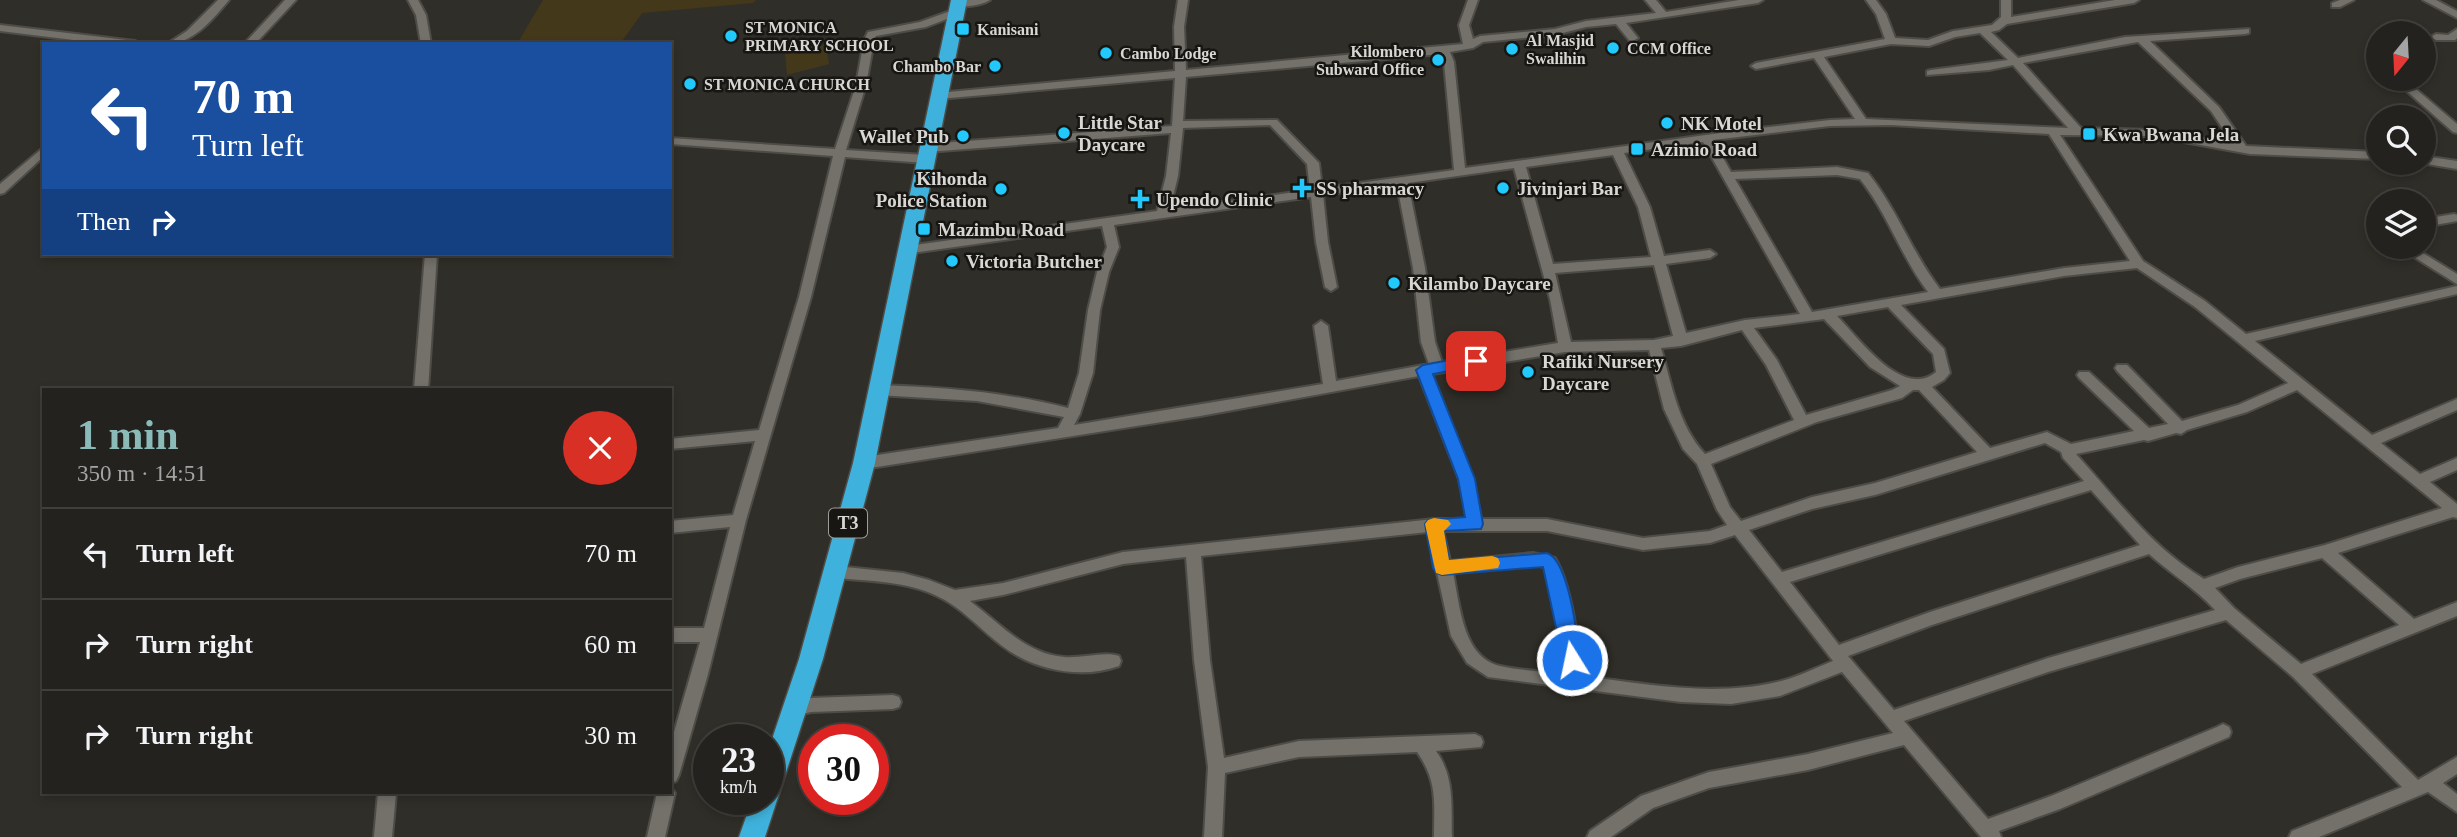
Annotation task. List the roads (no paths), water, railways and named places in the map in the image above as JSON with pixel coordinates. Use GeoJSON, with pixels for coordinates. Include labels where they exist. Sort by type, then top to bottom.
{"type":"FeatureCollection","features":[{"type":"Feature","properties":{"kind":"highway","name":"T3"},"geometry":{"type":"LineString","coordinates":[[784,742],[836,572],[864,463],[905,250],[958,5]]}},
{"type":"Feature","properties":{"kind":"highway"},"geometry":{"type":"LineString","coordinates":[[752,837],[760,815]]}},
{"type":"Feature","properties":{"kind":"street"},"geometry":{"type":"LineString","coordinates":[[175,42],[191,33],[224,0]]}},
{"type":"Feature","properties":{"kind":"street"},"geometry":{"type":"LineString","coordinates":[[251,42],[291,0]]}},
{"type":"Feature","properties":{"kind":"street"},"geometry":{"type":"LineString","coordinates":[[413,0],[421,15],[426,42]]}},
{"type":"Feature","properties":{"kind":"street"},"geometry":{"type":"LineString","coordinates":[[672,768],[764,435],[805,298],[840,152],[861,85],[866,48],[872,34],[922,25],[958,5],[985,0]]}},
{"type":"Feature","properties":{"kind":"street"},"geometry":{"type":"LineString","coordinates":[[1163,213],[1172,176],[1181,92],[1179,27],[1183,0]]}},
{"type":"Feature","properties":{"kind":"street"},"geometry":{"type":"LineString","coordinates":[[1469,46],[1464,24],[1473,0]]}},
{"type":"Feature","properties":{"kind":"street"},"geometry":{"type":"LineString","coordinates":[[1650,0],[1664,15]]}},
{"type":"Feature","properties":{"kind":"street"},"geometry":{"type":"LineString","coordinates":[[938,96],[1444,50],[1469,46],[1480,39],[1543,34],[1586,24],[1758,0]]}},
{"type":"Feature","properties":{"kind":"street"},"geometry":{"type":"LineString","coordinates":[[1871,0],[1881,14],[1891,41]]}},
{"type":"Feature","properties":{"kind":"street"},"geometry":{"type":"LineString","coordinates":[[2004,21],[2007,12],[2006,0]]}},
{"type":"Feature","properties":{"kind":"street"},"geometry":{"type":"LineString","coordinates":[[1756,66],[1891,41],[1929,43],[1953,34],[1994,28],[2004,21],[2134,0]]}},
{"type":"Feature","properties":{"kind":"street"},"geometry":{"type":"LineString","coordinates":[[2336,5],[2349,0]]}},
{"type":"Feature","properties":{"kind":"street"},"geometry":{"type":"LineString","coordinates":[[2428,0],[2456,17]]}},
{"type":"Feature","properties":{"kind":"street"},"geometry":{"type":"LineString","coordinates":[[1619,21],[1633,38]]}},
{"type":"Feature","properties":{"kind":"street"},"geometry":{"type":"LineString","coordinates":[[0,28],[118,42]]}},
{"type":"Feature","properties":{"kind":"street"},"geometry":{"type":"LineString","coordinates":[[1983,30],[2015,61],[2077,131]]}},
{"type":"Feature","properties":{"kind":"street"},"geometry":{"type":"LineString","coordinates":[[1931,73],[1989,67],[2141,38],[2245,31]]}},
{"type":"Feature","properties":{"kind":"street"},"geometry":{"type":"LineString","coordinates":[[2436,37],[2451,38],[2457,32]]}},
{"type":"Feature","properties":{"kind":"street"},"geometry":{"type":"LineString","coordinates":[[2141,38],[2215,109],[2242,148]]}},
{"type":"Feature","properties":{"kind":"street"},"geometry":{"type":"LineString","coordinates":[[1444,50],[1449,62],[1460,173]]}},
{"type":"Feature","properties":{"kind":"street"},"geometry":{"type":"LineString","coordinates":[[1818,56],[1862,122]]}},
{"type":"Feature","properties":{"kind":"street"},"geometry":{"type":"LineString","coordinates":[[2412,91],[2457,130]]}},
{"type":"Feature","properties":{"kind":"street"},"geometry":{"type":"LineString","coordinates":[[672,141],[840,152],[926,154],[1177,127],[1273,122],[1313,163],[1322,242],[1331,287]]}},
{"type":"Feature","properties":{"kind":"street"},"geometry":{"type":"LineString","coordinates":[[905,250],[1706,138],[1862,122],[2151,133],[2242,148],[2366,155]]}},
{"type":"Feature","properties":{"kind":"street"},"geometry":{"type":"LineString","coordinates":[[2052,131],[2139,264],[2183,291],[2456,511]]}},
{"type":"Feature","properties":{"kind":"street"},"geometry":{"type":"LineString","coordinates":[[1706,138],[1808,317]]}},
{"type":"Feature","properties":{"kind":"street"},"geometry":{"type":"LineString","coordinates":[[1618,151],[1644,207],[1661,260],[1681,341]]}},
{"type":"Feature","properties":{"kind":"street"},"geometry":{"type":"LineString","coordinates":[[0,190],[42,152]]}},
{"type":"Feature","properties":{"kind":"street"},"geometry":{"type":"LineString","coordinates":[[2436,161],[2457,164]]}},
{"type":"Feature","properties":{"kind":"street"},"geometry":{"type":"LineString","coordinates":[[1519,164],[1565,347]]}},
{"type":"Feature","properties":{"kind":"street"},"geometry":{"type":"LineString","coordinates":[[1727,176],[1838,171],[1864,176],[1890,215],[1921,274],[1936,293]]}},
{"type":"Feature","properties":{"kind":"street"},"geometry":{"type":"LineString","coordinates":[[1402,181],[1419,268],[1430,369],[1466,479],[1475,524]]}},
{"type":"Feature","properties":{"kind":"street"},"geometry":{"type":"LineString","coordinates":[[2436,222],[2456,220]]}},
{"type":"Feature","properties":{"kind":"street"},"geometry":{"type":"LineString","coordinates":[[1062,433],[1073,414],[1086,373],[1094,310],[1103,272],[1113,247],[1107,221]]}},
{"type":"Feature","properties":{"kind":"street"},"geometry":{"type":"LineString","coordinates":[[1547,269],[1710,254]]}},
{"type":"Feature","properties":{"kind":"street"},"geometry":{"type":"LineString","coordinates":[[421,388],[431,256]]}},
{"type":"Feature","properties":{"kind":"street"},"geometry":{"type":"LineString","coordinates":[[2423,259],[2457,280]]}},
{"type":"Feature","properties":{"kind":"street"},"geometry":{"type":"LineString","coordinates":[[864,463],[1062,433],[1565,347],[1654,345],[1745,325],[1827,314],[1936,293],[2064,272],[2139,264]]}},
{"type":"Feature","properties":{"kind":"street"},"geometry":{"type":"LineString","coordinates":[[2244,339],[2457,290]]}},
{"type":"Feature","properties":{"kind":"street"},"geometry":{"type":"LineString","coordinates":[[1703,461],[1802,422],[1935,381],[1943,373],[1939,352],[1890,302]]}},
{"type":"Feature","properties":{"kind":"street"},"geometry":{"type":"LineString","coordinates":[[1827,314],[1866,358],[1888,376],[1917,385],[1986,453]]}},
{"type":"Feature","properties":{"kind":"street"},"geometry":{"type":"LineString","coordinates":[[1745,325],[1772,363],[1802,422]]}},
{"type":"Feature","properties":{"kind":"street"},"geometry":{"type":"LineString","coordinates":[[1321,326],[1331,387]]}},
{"type":"Feature","properties":{"kind":"street"},"geometry":{"type":"LineString","coordinates":[[1654,345],[1671,409],[1688,446],[1703,461],[1717,497],[1736,527],[1840,659],[1988,833],[2223,732]]}},
{"type":"Feature","properties":{"kind":"street"},"geometry":{"type":"LineString","coordinates":[[2122,368],[2181,429]]}},
{"type":"Feature","properties":{"kind":"street"},"geometry":{"type":"LineString","coordinates":[[2084,375],[2148,436]]}},
{"type":"Feature","properties":{"kind":"street"},"geometry":{"type":"LineString","coordinates":[[952,597],[1003,589],[1104,562],[1434,524],[1547,525],[1656,544],[1710,537],[1812,503],[1875,489],[1986,453],[2047,437],[2069,450],[2181,429],[2259,405],[2300,383]]}},
{"type":"Feature","properties":{"kind":"street"},"geometry":{"type":"LineString","coordinates":[[878,390],[982,397],[1043,406],[1073,414]]}},
{"type":"Feature","properties":{"kind":"street"},"geometry":{"type":"LineString","coordinates":[[2372,441],[2457,404]]}},
{"type":"Feature","properties":{"kind":"street"},"geometry":{"type":"LineString","coordinates":[[672,444],[764,435]]}},
{"type":"Feature","properties":{"kind":"street"},"geometry":{"type":"LineString","coordinates":[[2069,450],[2070,458],[2151,547],[2179,572],[2203,586],[2228,613],[2299,672],[2422,786],[2457,804]]}},
{"type":"Feature","properties":{"kind":"street"},"geometry":{"type":"LineString","coordinates":[[2419,480],[2457,464]]}},
{"type":"Feature","properties":{"kind":"street"},"geometry":{"type":"LineString","coordinates":[[1779,579],[2094,484]]}},
{"type":"Feature","properties":{"kind":"street"},"geometry":{"type":"LineString","coordinates":[[2203,586],[2238,573],[2325,551],[2456,511]]}},
{"type":"Feature","properties":{"kind":"street"},"geometry":{"type":"LineString","coordinates":[[672,527],[740,520]]}},
{"type":"Feature","properties":{"kind":"street"},"geometry":{"type":"LineString","coordinates":[[1434,524],[1459,636],[1473,659],[1494,673],[1681,695],[1731,697],[1780,688],[1930,619],[2058,580],[2151,547]]}},
{"type":"Feature","properties":{"kind":"street"},"geometry":{"type":"LineString","coordinates":[[1193,550],[1202,660],[1217,767],[1213,837]]}},
{"type":"Feature","properties":{"kind":"street"},"geometry":{"type":"LineString","coordinates":[[2325,551],[2412,628]]}},
{"type":"Feature","properties":{"kind":"street"},"geometry":{"type":"LineString","coordinates":[[1442,568],[1533,559],[1550,562],[1554,569],[1569,637],[1575,682]]}},
{"type":"Feature","properties":{"kind":"street"},"geometry":{"type":"LineString","coordinates":[[836,572],[920,583],[952,597],[1012,645],[1047,662],[1072,667],[1113,661]]}},
{"type":"Feature","properties":{"kind":"street"},"geometry":{"type":"LineString","coordinates":[[2299,672],[2457,609]]}},
{"type":"Feature","properties":{"kind":"street"},"geometry":{"type":"LineString","coordinates":[[1892,718],[2048,665],[2228,613]]}},
{"type":"Feature","properties":{"kind":"street"},"geometry":{"type":"LineString","coordinates":[[672,635],[710,635]]}},
{"type":"Feature","properties":{"kind":"street"},"geometry":{"type":"LineString","coordinates":[[795,709],[811,705],[892,702]]}},
{"type":"Feature","properties":{"kind":"street"},"geometry":{"type":"LineString","coordinates":[[1596,837],[1647,802],[1709,780],[1808,762],[1907,737]]}},
{"type":"Feature","properties":{"kind":"street"},"geometry":{"type":"LineString","coordinates":[[1217,767],[1299,749],[1475,742]]}},
{"type":"Feature","properties":{"kind":"street"},"geometry":{"type":"LineString","coordinates":[[1421,744],[1436,765],[1442,784],[1443,837]]}},
{"type":"Feature","properties":{"kind":"street"},"geometry":{"type":"LineString","coordinates":[[2308,835],[2422,786],[2457,765]]}},
{"type":"Feature","properties":{"kind":"street"},"geometry":{"type":"LineString","coordinates":[[383,837],[387,794]]}},
{"type":"Feature","properties":{"kind":"street"},"geometry":{"type":"LineString","coordinates":[[656,837],[666,794]]}},
{"type":"Feature","properties":{"kind":"place","name":"Kanisani"},"geometry":{"type":"Point","coordinates":[963,29]}},
{"type":"Feature","properties":{"kind":"place","name":"ST MONICA PRIMARY SCHOOL"},"geometry":{"type":"Point","coordinates":[731,36]}},
{"type":"Feature","properties":{"kind":"place","name":"CCM Office"},"geometry":{"type":"Point","coordinates":[1613,48]}},
{"type":"Feature","properties":{"kind":"place","name":"Al Masjid Swalihin"},"geometry":{"type":"Point","coordinates":[1512,49]}},
{"type":"Feature","properties":{"kind":"place","name":"Cambo Lodge"},"geometry":{"type":"Point","coordinates":[1106,53]}},
{"type":"Feature","properties":{"kind":"place","name":"Kilombero Subward Office"},"geometry":{"type":"Point","coordinates":[1438,60]}},
{"type":"Feature","properties":{"kind":"place","name":"Chambo Bar"},"geometry":{"type":"Point","coordinates":[995,66]}},
{"type":"Feature","properties":{"kind":"place","name":"ST MONICA CHURCH"},"geometry":{"type":"Point","coordinates":[690,84]}},
{"type":"Feature","properties":{"kind":"place","name":"NK Motel"},"geometry":{"type":"Point","coordinates":[1667,123]}},
{"type":"Feature","properties":{"kind":"place","name":"Little Star Daycare"},"geometry":{"type":"Point","coordinates":[1064,133]}},
{"type":"Feature","properties":{"kind":"place","name":"Kwa Bwana Jela"},"geometry":{"type":"Point","coordinates":[2089,134]}},
{"type":"Feature","properties":{"kind":"place","name":"Wallet Pub"},"geometry":{"type":"Point","coordinates":[963,136]}},
{"type":"Feature","properties":{"kind":"place","name":"Azimio Road"},"geometry":{"type":"Point","coordinates":[1637,149]}},
{"type":"Feature","properties":{"kind":"place","name":"SS pharmacy"},"geometry":{"type":"Point","coordinates":[1302,188]}},
{"type":"Feature","properties":{"kind":"place","name":"Jivinjari Bar"},"geometry":{"type":"Point","coordinates":[1503,188]}},
{"type":"Feature","properties":{"kind":"place","name":"Kihonda Police Station"},"geometry":{"type":"Point","coordinates":[1001,189]}},
{"type":"Feature","properties":{"kind":"place","name":"Upendo Clinic"},"geometry":{"type":"Point","coordinates":[1140,199]}},
{"type":"Feature","properties":{"kind":"place","name":"Mazimbu Road"},"geometry":{"type":"Point","coordinates":[924,229]}},
{"type":"Feature","properties":{"kind":"place","name":"Victoria Butcher"},"geometry":{"type":"Point","coordinates":[952,261]}},
{"type":"Feature","properties":{"kind":"place","name":"Kilambo Daycare"},"geometry":{"type":"Point","coordinates":[1394,283]}},
{"type":"Feature","properties":{"kind":"place","name":"Rafiki Nursery Daycare"},"geometry":{"type":"Point","coordinates":[1528,372]}}]}
